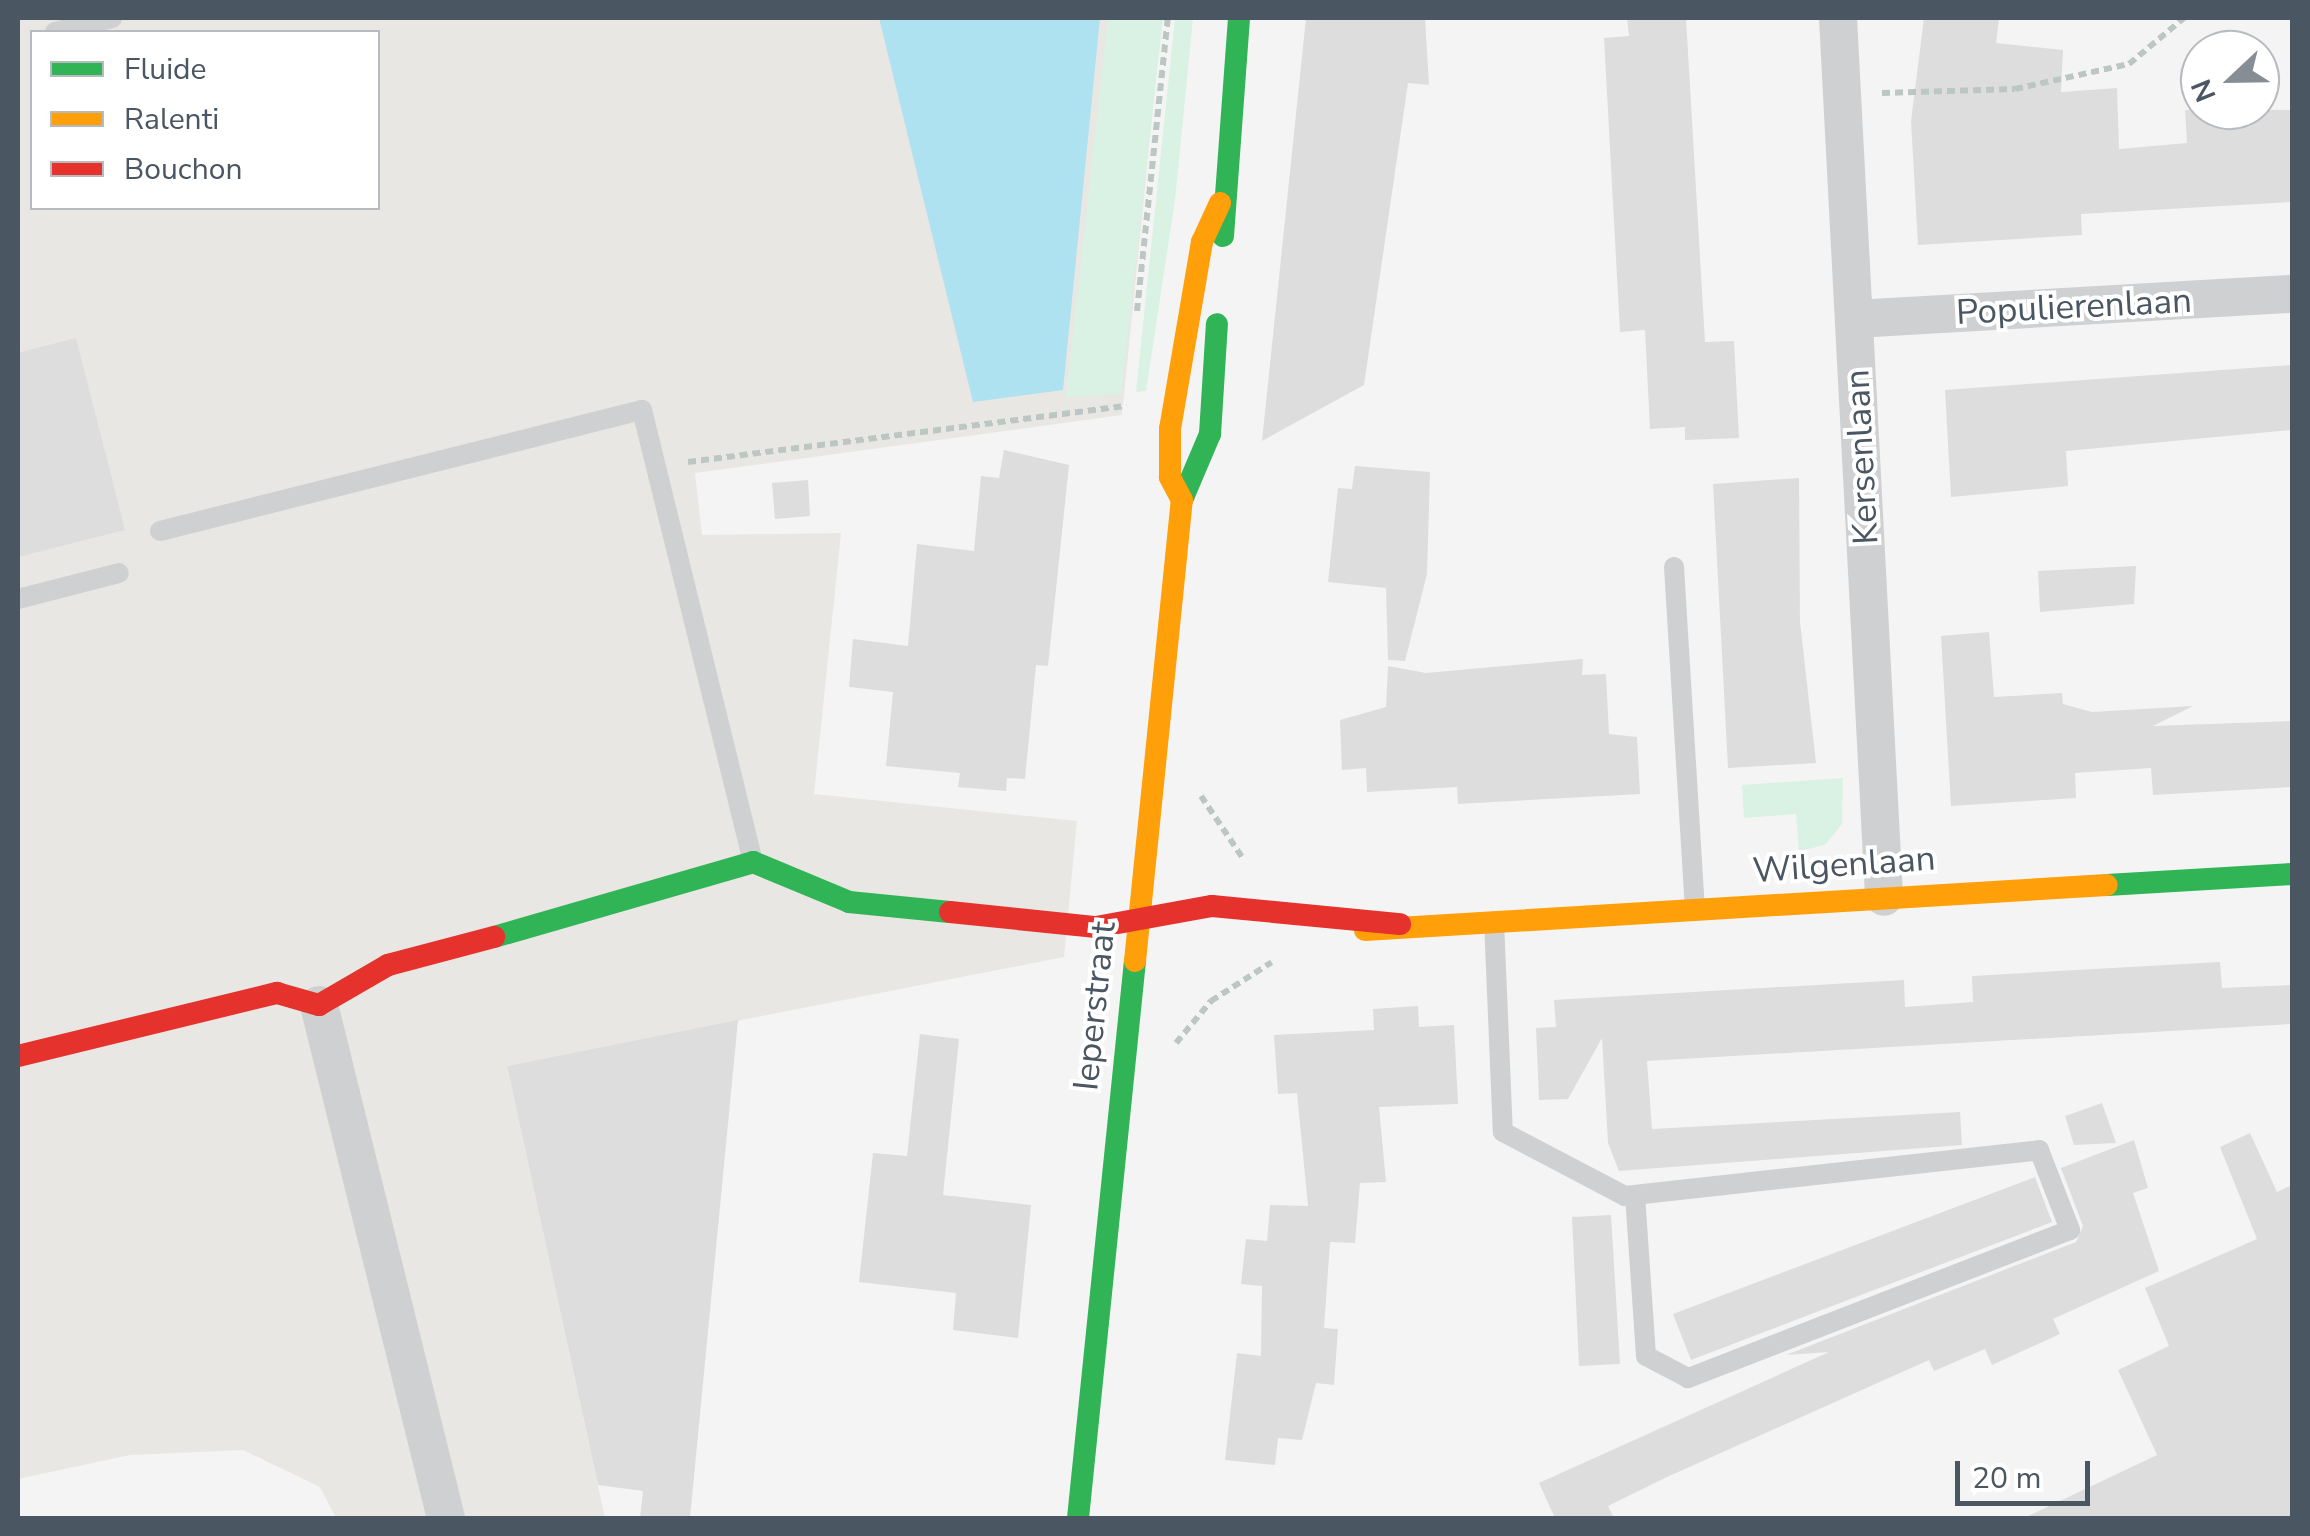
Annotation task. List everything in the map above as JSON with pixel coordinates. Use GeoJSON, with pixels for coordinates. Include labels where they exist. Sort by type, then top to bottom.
{"type":"FeatureCollection","features":[{"type":"Feature","properties":{"kind":"street","name":"Ieperstraat"},"geometry":{"type":"LineString","coordinates":[[1078,1518],[1182,500],[1210,434],[1220,203],[1239,18]]}},
{"type":"Feature","properties":{"kind":"street","name":"Kersenlaan"},"geometry":{"type":"LineString","coordinates":[[1838,18],[1836,92],[1855,320],[1884,897]]}},
{"type":"Feature","properties":{"kind":"street","name":"Ieperstraat"},"geometry":{"type":"LineString","coordinates":[[1182,500],[1170,477],[1170,429],[1202,242],[1220,203]]}},
{"type":"Feature","properties":{"kind":"street","name":"Populierenlaan"},"geometry":{"type":"LineString","coordinates":[[1855,320],[2292,294]]}},
{"type":"Feature","properties":{"kind":"street","name":"Wilgenlaan"},"geometry":{"type":"LineString","coordinates":[[753,862],[849,902],[1096,927],[1138,924],[1212,906],[1400,924],[2292,874]]}},
{"type":"Feature","properties":{"kind":"street"},"geometry":{"type":"LineString","coordinates":[[18,1056],[258,996],[320,1004],[388,965],[712,881],[753,862]]}},
{"type":"Feature","properties":{"kind":"street"},"geometry":{"type":"LineString","coordinates":[[1138,924],[1186,943]]}},
{"type":"Feature","properties":{"kind":"street","name":"Wilgenlaan"},"geometry":{"type":"LineString","coordinates":[[1284,951],[1400,924]]}},
{"type":"Feature","properties":{"kind":"street"},"geometry":{"type":"LineString","coordinates":[[320,1004],[446,1518]]}},
{"type":"Feature","properties":{"kind":"lane"},"geometry":{"type":"LineString","coordinates":[[63,30],[112,18]]}},
{"type":"Feature","properties":{"kind":"lane"},"geometry":{"type":"LineString","coordinates":[[160,531],[642,410],[753,862]]}},
{"type":"Feature","properties":{"kind":"lane"},"geometry":{"type":"LineString","coordinates":[[1674,567],[1695,910]]}},
{"type":"Feature","properties":{"kind":"lane"},"geometry":{"type":"LineString","coordinates":[[18,599],[118,573]]}},
{"type":"Feature","properties":{"kind":"lane"},"geometry":{"type":"LineString","coordinates":[[1494,919],[1503,1132],[1635,1195],[2039,1150],[2070,1230],[1688,1378],[1646,1356],[1635,1195]]}},
{"type":"Feature","properties":{"kind":"path"},"geometry":{"type":"LineString","coordinates":[[1135,328],[1168,18]]}},
{"type":"Feature","properties":{"kind":"path"},"geometry":{"type":"LineString","coordinates":[[1836,92],[2014,89],[2129,64],[2184,18]]}},
{"type":"Feature","properties":{"kind":"path"},"geometry":{"type":"LineString","coordinates":[[1127,406],[1129,387]]}},
{"type":"Feature","properties":{"kind":"path"},"geometry":{"type":"LineString","coordinates":[[658,468],[1127,406],[1137,415]]}},
{"type":"Feature","properties":{"kind":"path"},"geometry":{"type":"LineString","coordinates":[[1170,1047],[1240,979],[1284,951]]}},
{"type":"Feature","properties":{"kind":"shaded area"},"geometry":{"type":"Polygon","coordinates":[[[18,18],[1162,18],[1122,415],[695,473],[702,535],[841,533],[814,794],[1077,821],[1064,957],[507,1066],[605,1518],[336,1518],[320,1487],[243,1450],[130,1455],[18,1479],[18,18]]]}},
{"type":"Feature","properties":{"kind":"green space"},"geometry":{"type":"Polygon","coordinates":[[[1108,18],[1163,18],[1121,394],[1066,397],[1108,18]]]}},
{"type":"Feature","properties":{"kind":"green space"},"geometry":{"type":"Polygon","coordinates":[[[1175,18],[1193,18],[1175,200],[1146,391],[1136,392],[1175,18]]]}},
{"type":"Feature","properties":{"kind":"green space"},"geometry":{"type":"Polygon","coordinates":[[[1843,778],[1842,824],[1826,844],[1799,852],[1796,814],[1744,818],[1742,785],[1843,778]]]}},
{"type":"Feature","properties":{"kind":"water"},"geometry":{"type":"Polygon","coordinates":[[[879,18],[1100,18],[1063,390],[973,402],[879,18]]]}},
{"type":"Feature","properties":{"kind":"building"},"geometry":{"type":"Polygon","coordinates":[[[1306,18],[1425,18],[1429,85],[1408,83],[1364,385],[1262,441],[1306,18]]]}},
{"type":"Feature","properties":{"kind":"building"},"geometry":{"type":"Polygon","coordinates":[[[1627,18],[1686,18],[1705,342],[1734,341],[1739,438],[1685,440],[1685,427],[1650,429],[1645,330],[1620,332],[1604,38],[1629,36],[1627,18]]]}},
{"type":"Feature","properties":{"kind":"building"},"geometry":{"type":"Polygon","coordinates":[[[1924,18],[1999,20],[1996,43],[2063,50],[2061,92],[2117,88],[2119,149],[2187,143],[2186,130],[2280,130],[2280,110],[2290,110],[2292,202],[2081,214],[2082,235],[1918,245],[1911,121],[1924,18]]]}},
{"type":"Feature","properties":{"kind":"building"},"geometry":{"type":"Polygon","coordinates":[[[76,338],[125,530],[18,557],[18,353],[76,338]]]}},
{"type":"Feature","properties":{"kind":"building"},"geometry":{"type":"Polygon","coordinates":[[[2292,365],[2292,430],[2066,451],[2068,486],[1951,497],[1945,390],[2292,365]]]}},
{"type":"Feature","properties":{"kind":"building"},"geometry":{"type":"Polygon","coordinates":[[[1004,450],[1069,465],[1048,666],[1036,665],[1025,779],[1007,778],[1006,791],[958,787],[960,773],[886,766],[893,692],[849,687],[853,639],[908,646],[917,544],[974,551],[981,476],[999,478],[1004,450]]]}},
{"type":"Feature","properties":{"kind":"building"},"geometry":{"type":"Polygon","coordinates":[[[1355,466],[1430,472],[1427,574],[1405,661],[1388,660],[1386,588],[1328,582],[1338,488],[1352,489],[1355,466]]]}},
{"type":"Feature","properties":{"kind":"building"},"geometry":{"type":"Polygon","coordinates":[[[1799,478],[1800,622],[1816,763],[1728,768],[1713,484],[1799,478]]]}},
{"type":"Feature","properties":{"kind":"building"},"geometry":{"type":"Polygon","coordinates":[[[808,480],[810,516],[775,519],[772,483],[808,480]]]}},
{"type":"Feature","properties":{"kind":"building"},"geometry":{"type":"Polygon","coordinates":[[[2136,566],[2134,604],[2040,612],[2038,571],[2136,566]]]}},
{"type":"Feature","properties":{"kind":"building"},"geometry":{"type":"Polygon","coordinates":[[[1989,632],[1994,697],[2062,693],[2063,704],[2092,712],[2193,706],[2153,726],[2292,721],[2292,787],[2153,795],[2151,768],[2075,773],[2076,798],[1951,806],[1941,636],[1989,632]]]}},
{"type":"Feature","properties":{"kind":"building"},"geometry":{"type":"Polygon","coordinates":[[[1583,659],[1582,675],[1606,674],[1609,734],[1637,737],[1640,794],[1458,804],[1457,787],[1367,792],[1366,768],[1342,770],[1340,720],[1386,707],[1388,666],[1426,673],[1583,659]]]}},
{"type":"Feature","properties":{"kind":"building"},"geometry":{"type":"Polygon","coordinates":[[[2220,962],[2222,988],[2292,985],[2292,1024],[1647,1061],[1652,1129],[1960,1112],[1962,1145],[1619,1171],[1608,1143],[1602,1038],[1568,1099],[1539,1100],[1536,1028],[1556,1027],[1554,1000],[1904,980],[1905,1007],[1973,1002],[1972,976],[2220,962]]]}},
{"type":"Feature","properties":{"kind":"building"},"geometry":{"type":"Polygon","coordinates":[[[1418,1006],[1419,1027],[1454,1025],[1458,1104],[1379,1107],[1386,1182],[1360,1183],[1355,1243],[1330,1242],[1324,1328],[1338,1329],[1334,1385],[1316,1383],[1302,1440],[1278,1438],[1275,1465],[1225,1460],[1237,1353],[1261,1356],[1262,1286],[1241,1284],[1246,1239],[1267,1241],[1270,1205],[1308,1206],[1297,1093],[1278,1094],[1274,1035],[1374,1030],[1373,1009],[1418,1006]]]}},
{"type":"Feature","properties":{"kind":"building"},"geometry":{"type":"Polygon","coordinates":[[[738,1020],[690,1518],[640,1518],[643,1491],[598,1485],[507,1066],[738,1020]]]}},
{"type":"Feature","properties":{"kind":"building"},"geometry":{"type":"Polygon","coordinates":[[[920,1034],[959,1039],[943,1195],[1031,1205],[1018,1338],[953,1330],[956,1293],[859,1282],[873,1153],[907,1156],[920,1034]]]}},
{"type":"Feature","properties":{"kind":"building"},"geometry":{"type":"Polygon","coordinates":[[[2102,1103],[2116,1143],[2074,1145],[2065,1116],[2102,1103]]]}},
{"type":"Feature","properties":{"kind":"building"},"geometry":{"type":"Polygon","coordinates":[[[2250,1133],[2277,1192],[2292,1185],[2292,1518],[2024,1518],[2157,1455],[2118,1370],[2169,1346],[2145,1288],[2257,1239],[2220,1147],[2250,1133]]]}},
{"type":"Feature","properties":{"kind":"building"},"geometry":{"type":"Polygon","coordinates":[[[2134,1140],[2148,1188],[2133,1193],[2159,1271],[2053,1319],[2060,1334],[1992,1365],[1985,1349],[1934,1371],[1929,1360],[1608,1506],[1614,1518],[1555,1518],[1539,1483],[1829,1352],[1786,1355],[2076,1242],[2083,1226],[2061,1168],[2134,1140]]]}},
{"type":"Feature","properties":{"kind":"building"},"geometry":{"type":"Polygon","coordinates":[[[2035,1177],[2052,1222],[1691,1360],[1673,1314],[2035,1177]]]}},
{"type":"Feature","properties":{"kind":"building"},"geometry":{"type":"Polygon","coordinates":[[[1611,1215],[1620,1364],[1579,1366],[1572,1217],[1611,1215]]]}},
{"type":"Feature","properties":{"kind":"traffic: fast"},"geometry":{"type":"LineString","coordinates":[[1223,236],[1239,18]]}},
{"type":"Feature","properties":{"kind":"traffic: fast"},"geometry":{"type":"LineString","coordinates":[[1182,500],[1210,434],[1217,324]]}},
{"type":"Feature","properties":{"kind":"traffic: fast"},"geometry":{"type":"LineString","coordinates":[[494,937],[753,862],[849,902],[950,912]]}},
{"type":"Feature","properties":{"kind":"traffic: fast"},"geometry":{"type":"LineString","coordinates":[[2107,885],[2292,874]]}},
{"type":"Feature","properties":{"kind":"traffic: fast"},"geometry":{"type":"LineString","coordinates":[[1078,1518],[1135,961]]}},
{"type":"Feature","properties":{"kind":"traffic: slow"},"geometry":{"type":"LineString","coordinates":[[1135,961],[1182,500],[1170,477],[1170,429],[1202,242],[1220,203]]}},
{"type":"Feature","properties":{"kind":"traffic: slow"},"geometry":{"type":"LineString","coordinates":[[1365,930],[2107,885]]}},
{"type":"Feature","properties":{"kind":"traffic: jam"},"geometry":{"type":"LineString","coordinates":[[950,912],[1096,927],[1212,906],[1400,924]]}},
{"type":"Feature","properties":{"kind":"traffic: jam"},"geometry":{"type":"LineString","coordinates":[[18,1056],[277,993],[319,1005],[388,965],[494,937]]}}]}
